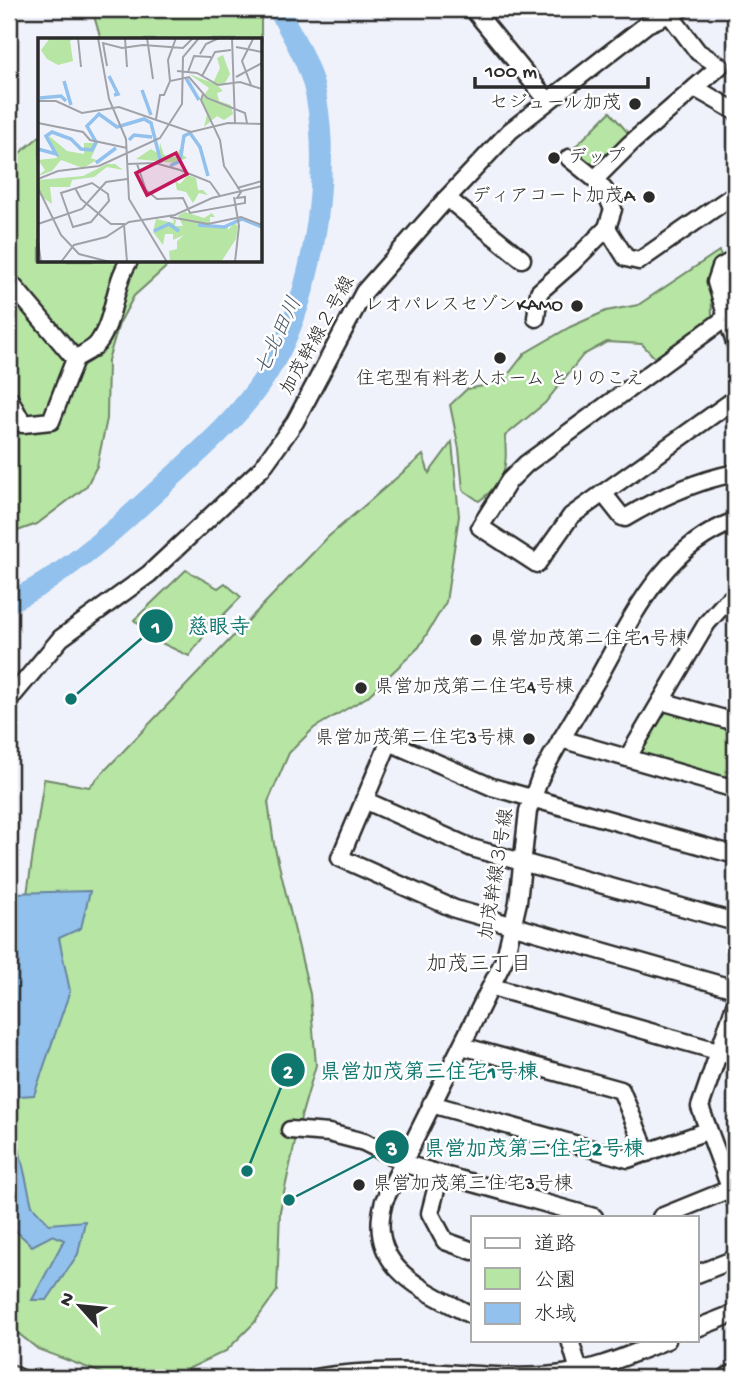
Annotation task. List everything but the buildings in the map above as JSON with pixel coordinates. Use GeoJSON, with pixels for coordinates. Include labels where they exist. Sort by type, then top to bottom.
{"type":"FeatureCollection","features":[{"type":"Feature","properties":{"kind":"street"},"geometry":{"type":"LineString","coordinates":[[473,9],[548,101]]}},
{"type":"Feature","properties":{"kind":"street"},"geometry":{"type":"LineString","coordinates":[[675,12],[698,52],[728,70]]}},
{"type":"Feature","properties":{"kind":"street","name":"加茂幹線２号線"},"geometry":{"type":"LineString","coordinates":[[9,699],[61,638],[149,573],[262,467],[295,422],[364,292],[510,131],[647,24],[675,12]]}},
{"type":"Feature","properties":{"kind":"street"},"geometry":{"type":"LineString","coordinates":[[595,179],[630,144],[695,88],[728,70]]}},
{"type":"Feature","properties":{"kind":"street"},"geometry":{"type":"LineString","coordinates":[[695,88],[735,111]]}},
{"type":"Feature","properties":{"kind":"street"},"geometry":{"type":"LineString","coordinates":[[536,318],[538,292],[607,228],[613,209],[605,191],[595,179],[569,158]]}},
{"type":"Feature","properties":{"kind":"street"},"geometry":{"type":"LineString","coordinates":[[607,228],[626,258],[639,261],[735,194]]}},
{"type":"Feature","properties":{"kind":"street"},"geometry":{"type":"LineString","coordinates":[[447,198],[522,259]]}},
{"type":"Feature","properties":{"kind":"street"},"geometry":{"type":"LineString","coordinates":[[735,259],[722,267],[716,282],[731,316],[735,343]]}},
{"type":"Feature","properties":{"kind":"street"},"geometry":{"type":"LineString","coordinates":[[9,398],[23,424],[51,421],[75,359],[97,344],[108,321],[121,275],[128,262]]}},
{"type":"Feature","properties":{"kind":"street"},"geometry":{"type":"LineString","coordinates":[[9,281],[75,359]]}},
{"type":"Feature","properties":{"kind":"street"},"geometry":{"type":"LineString","coordinates":[[731,316],[526,464],[509,481],[480,527],[537,565],[571,516],[735,399]]}},
{"type":"Feature","properties":{"kind":"street"},"geometry":{"type":"LineString","coordinates":[[603,493],[625,518],[678,490],[735,473]]}},
{"type":"Feature","properties":{"kind":"street","name":"加茂幹線３号線"},"geometry":{"type":"LineString","coordinates":[[471,1315],[407,1279],[397,1270],[381,1234],[382,1209],[402,1161],[505,958],[514,925],[525,827],[532,797],[561,739],[657,578],[690,545],[735,520]]}},
{"type":"Feature","properties":{"kind":"street"},"geometry":{"type":"LineString","coordinates":[[628,757],[707,623],[735,595]]}},
{"type":"Feature","properties":{"kind":"street"},"geometry":{"type":"LineString","coordinates":[[661,701],[735,722]]}},
{"type":"Feature","properties":{"kind":"street"},"geometry":{"type":"LineString","coordinates":[[561,739],[735,789]]}},
{"type":"Feature","properties":{"kind":"street"},"geometry":{"type":"LineString","coordinates":[[735,855],[492,786],[389,742],[340,858],[455,909],[735,989]]}},
{"type":"Feature","properties":{"kind":"street"},"geometry":{"type":"LineString","coordinates":[[364,800],[463,844],[735,922]]}},
{"type":"Feature","properties":{"kind":"street"},"geometry":{"type":"LineString","coordinates":[[492,987],[735,1056]]}},
{"type":"Feature","properties":{"kind":"street"},"geometry":{"type":"LineString","coordinates":[[664,1216],[733,1195],[707,1131],[700,1106],[735,1005]]}},
{"type":"Feature","properties":{"kind":"street"},"geometry":{"type":"LineString","coordinates":[[462,1046],[621,1090],[646,1153]]}},
{"type":"Feature","properties":{"kind":"street"},"geometry":{"type":"LineString","coordinates":[[431,1104],[628,1159],[707,1131]]}},
{"type":"Feature","properties":{"kind":"street"},"geometry":{"type":"LineString","coordinates":[[290,1130],[346,1136],[371,1144],[402,1161],[440,1174],[590,1216]]}},
{"type":"Feature","properties":{"kind":"street"},"geometry":{"type":"LineString","coordinates":[[440,1174],[430,1213],[444,1241],[471,1250]]}},
{"type":"Feature","properties":{"kind":"street"},"geometry":{"type":"LineString","coordinates":[[698,1273],[735,1258]]}},
{"type":"Feature","properties":{"kind":"street"},"geometry":{"type":"LineString","coordinates":[[698,1328],[735,1313]]}},
{"type":"Feature","properties":{"kind":"street"},"geometry":{"type":"LineString","coordinates":[[571,1342],[579,1375]]}},
{"type":"Feature","properties":{"kind":"street"},"geometry":{"type":"LineString","coordinates":[[324,1377],[396,1371],[542,1377],[579,1375],[662,1342]]}},
{"type":"Feature","properties":{"kind":"street"},"geometry":{"type":"LineString","coordinates":[[9,1373],[19,1378]]}},
{"type":"Feature","properties":{"kind":"street"},"geometry":{"type":"LineString","coordinates":[[728,1378],[727,1376],[735,1373]]}},
{"type":"Feature","properties":{"kind":"green space"},"geometry":{"type":"Polygon","coordinates":[[[92,9],[261,9],[261,38],[100,38],[92,9]]]}},
{"type":"Feature","properties":{"kind":"green space"},"geometry":{"type":"Polygon","coordinates":[[[610,112],[629,134],[598,166],[589,165],[574,148],[610,112]]]}},
{"type":"Feature","properties":{"kind":"green space"},"geometry":{"type":"Polygon","coordinates":[[[38,138],[38,262],[172,262],[134,296],[119,324],[108,360],[107,419],[97,466],[86,487],[37,524],[9,534],[9,162],[38,138]]]}},
{"type":"Feature","properties":{"kind":"green space"},"geometry":{"type":"Polygon","coordinates":[[[719,251],[722,258],[711,277],[712,317],[655,358],[642,344],[607,342],[583,355],[545,403],[505,436],[505,465],[495,487],[479,501],[463,490],[459,449],[450,405],[467,389],[488,385],[507,376],[525,353],[570,327],[606,311],[638,305],[719,251]]]}},
{"type":"Feature","properties":{"kind":"green space"},"geometry":{"type":"Polygon","coordinates":[[[735,266],[735,306],[731,307],[722,287],[730,270],[735,266]]]}},
{"type":"Feature","properties":{"kind":"green space"},"geometry":{"type":"Polygon","coordinates":[[[452,442],[459,516],[446,602],[419,647],[367,697],[314,728],[289,753],[268,802],[274,844],[310,994],[316,1065],[299,1124],[280,1211],[277,1291],[254,1323],[226,1351],[171,1377],[104,1374],[38,1349],[9,1326],[9,970],[27,894],[44,779],[89,787],[328,537],[423,455],[429,473],[452,442]]]}},
{"type":"Feature","properties":{"kind":"green space"},"geometry":{"type":"Polygon","coordinates":[[[186,570],[218,588],[225,583],[241,597],[207,632],[189,656],[157,641],[134,620],[186,570]]]}},
{"type":"Feature","properties":{"kind":"green space"},"geometry":{"type":"Polygon","coordinates":[[[670,708],[735,727],[735,783],[643,757],[639,748],[661,710],[670,708]]]}},
{"type":"Feature","properties":{"kind":"water"},"geometry":{"type":"Polygon","coordinates":[[[90,891],[81,928],[59,938],[70,991],[34,1095],[20,1096],[10,1109],[32,1206],[49,1224],[85,1221],[78,1254],[47,1300],[32,1300],[64,1240],[53,1235],[32,1246],[9,1227],[9,893],[90,891]]]}},
{"type":"Feature","properties":{"kind":"waterway","name":"七北田川"},"geometry":{"type":"LineString","coordinates":[[9,602],[45,582],[82,556],[197,454],[245,405],[281,348],[306,279],[314,241],[321,165],[320,129],[310,73],[278,9]]}},
{"type":"Feature","properties":{"kind":"place","name":"セジュール加茂"},"geometry":{"type":"Point","coordinates":[635,104]}},
{"type":"Feature","properties":{"kind":"place","name":"デップ"},"geometry":{"type":"Point","coordinates":[554,158]}},
{"type":"Feature","properties":{"kind":"place","name":"ディアコート加茂A"},"geometry":{"type":"Point","coordinates":[649,197]}},
{"type":"Feature","properties":{"kind":"place","name":"レオパレスセゾンKAMO"},"geometry":{"type":"Point","coordinates":[577,306]}},
{"type":"Feature","properties":{"kind":"place","name":"住宅型有料老人ホーム とりのこえ"},"geometry":{"type":"Point","coordinates":[500,358]}},
{"type":"Feature","properties":{"kind":"place","name":"県営加茂第二住宅1号棟"},"geometry":{"type":"Point","coordinates":[476,640]}},
{"type":"Feature","properties":{"kind":"place","name":"県営加茂第二住宅4号棟"},"geometry":{"type":"Point","coordinates":[361,688]}},
{"type":"Feature","properties":{"kind":"place","name":"慈眼寺"},"geometry":{"type":"Point","coordinates":[71,699]}},
{"type":"Feature","properties":{"kind":"place","name":"県営加茂第二住宅3号棟"},"geometry":{"type":"Point","coordinates":[529,739]}},
{"type":"Feature","properties":{"kind":"place","name":"県営加茂第三住宅1号棟"},"geometry":{"type":"Point","coordinates":[247,1171]}},
{"type":"Feature","properties":{"kind":"place","name":"県営加茂第三住宅3号棟"},"geometry":{"type":"Point","coordinates":[359,1185]}},
{"type":"Feature","properties":{"kind":"place","name":"県営加茂第三住宅2号棟"},"geometry":{"type":"Point","coordinates":[289,1200]}},
{"type":"Feature","properties":{"kind":"district","name":"加茂三丁目"},"geometry":{"type":"Point","coordinates":[479,966]}}]}
